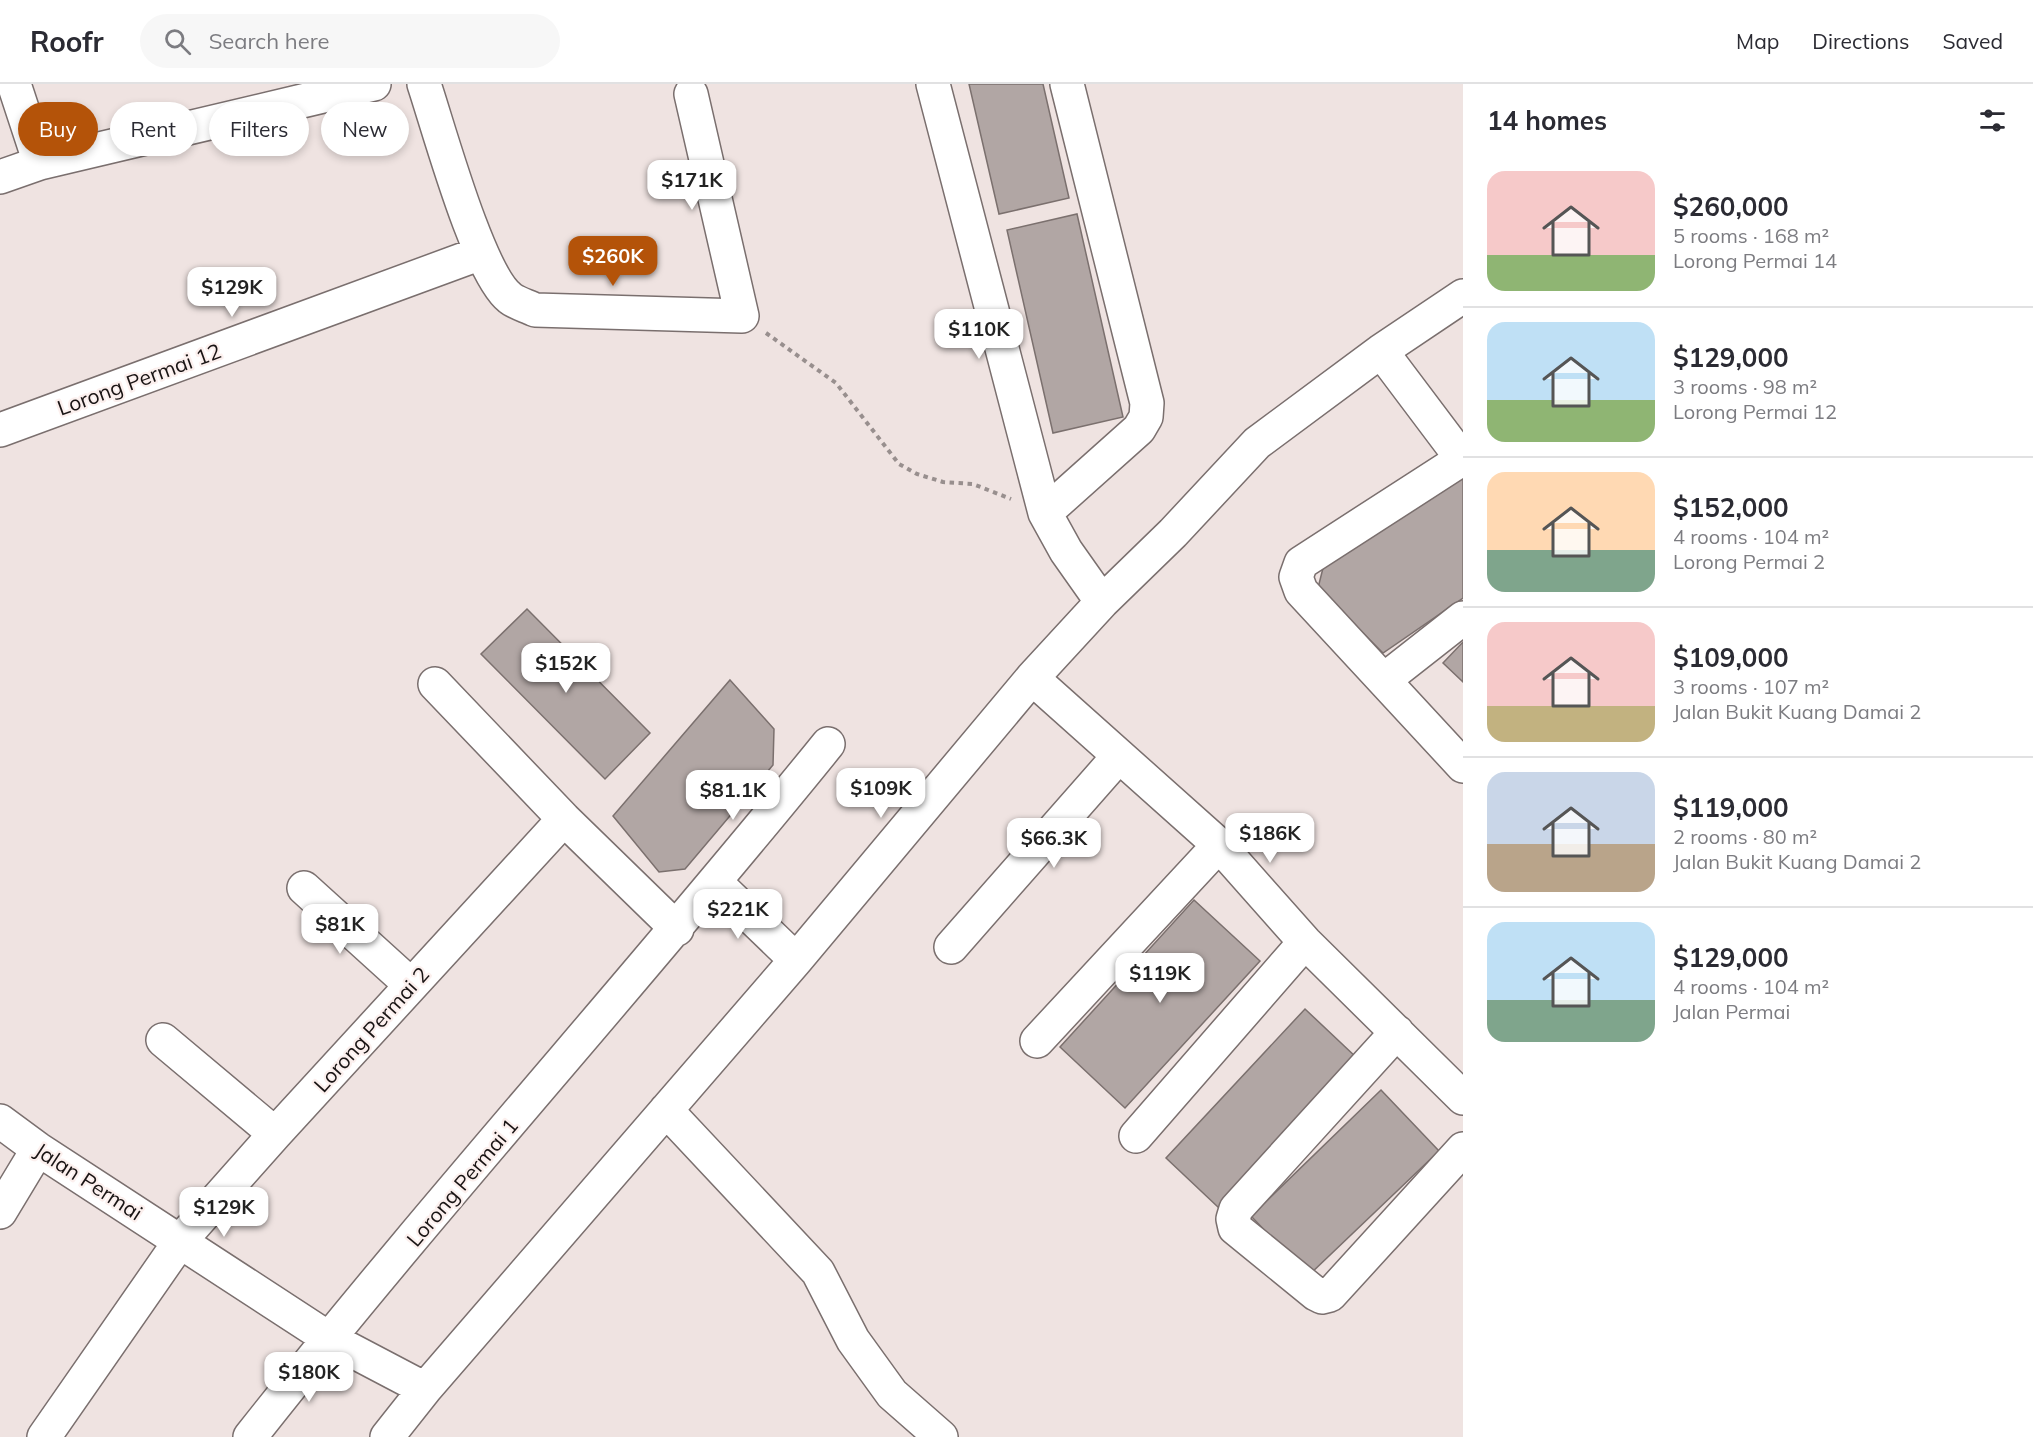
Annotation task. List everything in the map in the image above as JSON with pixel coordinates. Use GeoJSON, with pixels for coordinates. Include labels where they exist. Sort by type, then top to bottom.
{"type":"FeatureCollection","features":[{"type":"Feature","properties":{"kind":"street"},"geometry":{"type":"LineString","coordinates":[[14,84],[40,163]]}},
{"type":"Feature","properties":{"kind":"street"},"geometry":{"type":"LineString","coordinates":[[0,177],[40,163],[374,84]]}},
{"type":"Feature","properties":{"kind":"street"},"geometry":{"type":"LineString","coordinates":[[424,84],[481,253],[495,281],[510,298],[535,310],[742,316],[691,94]]}},
{"type":"Feature","properties":{"kind":"street"},"geometry":{"type":"LineString","coordinates":[[933,84],[1046,513],[1066,551],[1102,602]]}},
{"type":"Feature","properties":{"kind":"street"},"geometry":{"type":"LineString","coordinates":[[1046,513],[1138,429],[1146,417],[1147,403],[1067,84]]}},
{"type":"Feature","properties":{"kind":"street","name":"Lorong Permai 12"},"geometry":{"type":"LineString","coordinates":[[0,430],[481,253]]}},
{"type":"Feature","properties":{"kind":"street"},"geometry":{"type":"LineString","coordinates":[[387,1437],[425,1389],[796,960],[1032,678],[1102,602],[1173,533],[1257,443],[1381,351],[1463,296]]}},
{"type":"Feature","properties":{"kind":"street"},"geometry":{"type":"LineString","coordinates":[[1381,351],[1463,460],[1301,563],[1296,577],[1301,591],[1463,766]]}},
{"type":"Feature","properties":{"kind":"street"},"geometry":{"type":"LineString","coordinates":[[1384,680],[1463,618]]}},
{"type":"Feature","properties":{"kind":"street"},"geometry":{"type":"LineString","coordinates":[[1032,678],[1219,845],[1305,942],[1463,1098]]}},
{"type":"Feature","properties":{"kind":"street"},"geometry":{"type":"LineString","coordinates":[[435,684],[564,819],[677,929]]}},
{"type":"Feature","properties":{"kind":"street","name":"Lorong Permai 1"},"geometry":{"type":"LineString","coordinates":[[250,1437],[328,1338],[716,883],[828,744]]}},
{"type":"Feature","properties":{"kind":"street"},"geometry":{"type":"LineString","coordinates":[[951,947],[1118,757]]}},
{"type":"Feature","properties":{"kind":"street","name":"Lorong Permai 2"},"geometry":{"type":"LineString","coordinates":[[44,1437],[182,1240],[275,1134],[564,819]]}},
{"type":"Feature","properties":{"kind":"street"},"geometry":{"type":"LineString","coordinates":[[1037,1041],[1219,845]]}},
{"type":"Feature","properties":{"kind":"street"},"geometry":{"type":"LineString","coordinates":[[716,883],[796,960]]}},
{"type":"Feature","properties":{"kind":"street"},"geometry":{"type":"LineString","coordinates":[[304,888],[411,985]]}},
{"type":"Feature","properties":{"kind":"street"},"geometry":{"type":"LineString","coordinates":[[1136,1136],[1305,942]]}},
{"type":"Feature","properties":{"kind":"street"},"geometry":{"type":"LineString","coordinates":[[1397,1032],[1236,1209],[1233,1219],[1234,1228],[1316,1294],[1322,1297],[1330,1295],[1463,1149]]}},
{"type":"Feature","properties":{"kind":"street"},"geometry":{"type":"LineString","coordinates":[[163,1040],[275,1134]]}},
{"type":"Feature","properties":{"kind":"street"},"geometry":{"type":"LineString","coordinates":[[666,1110],[818,1272],[853,1340],[892,1394],[941,1437]]}},
{"type":"Feature","properties":{"kind":"street","name":"Jalan Permai"},"geometry":{"type":"LineString","coordinates":[[0,1121],[38,1149],[182,1240],[328,1338],[425,1389]]}},
{"type":"Feature","properties":{"kind":"street"},"geometry":{"type":"LineString","coordinates":[[0,1212],[38,1149]]}},
{"type":"Feature","properties":{"kind":"path"},"geometry":{"type":"LineString","coordinates":[[742,316],[836,383],[899,464],[917,474],[943,482],[973,484],[1046,513]]}},
{"type":"Feature","properties":{"kind":"building"},"geometry":{"type":"Polygon","coordinates":[[[969,84],[1043,84],[1069,198],[999,214],[969,84]]]}},
{"type":"Feature","properties":{"kind":"building"},"geometry":{"type":"Polygon","coordinates":[[[1077,214],[1123,417],[1053,433],[1007,230],[1077,214]]]}},
{"type":"Feature","properties":{"kind":"building"},"geometry":{"type":"Polygon","coordinates":[[[1463,478],[1463,598],[1383,653],[1318,588],[1324,564],[1463,478]]]}},
{"type":"Feature","properties":{"kind":"building"},"geometry":{"type":"Polygon","coordinates":[[[527,609],[650,733],[605,779],[481,654],[527,609]]]}},
{"type":"Feature","properties":{"kind":"building"},"geometry":{"type":"Polygon","coordinates":[[[1463,642],[1463,682],[1443,663],[1463,642]]]}},
{"type":"Feature","properties":{"kind":"building"},"geometry":{"type":"Polygon","coordinates":[[[730,680],[774,729],[773,765],[685,869],[659,872],[613,816],[730,680]]]}},
{"type":"Feature","properties":{"kind":"building"},"geometry":{"type":"Polygon","coordinates":[[[1194,900],[1260,961],[1125,1108],[1060,1047],[1194,900]]]}},
{"type":"Feature","properties":{"kind":"building"},"geometry":{"type":"Polygon","coordinates":[[[1305,1009],[1358,1059],[1219,1208],[1166,1158],[1305,1009]]]}},
{"type":"Feature","properties":{"kind":"building"},"geometry":{"type":"Polygon","coordinates":[[[1381,1090],[1439,1151],[1308,1276],[1251,1216],[1381,1090]]]}}]}
